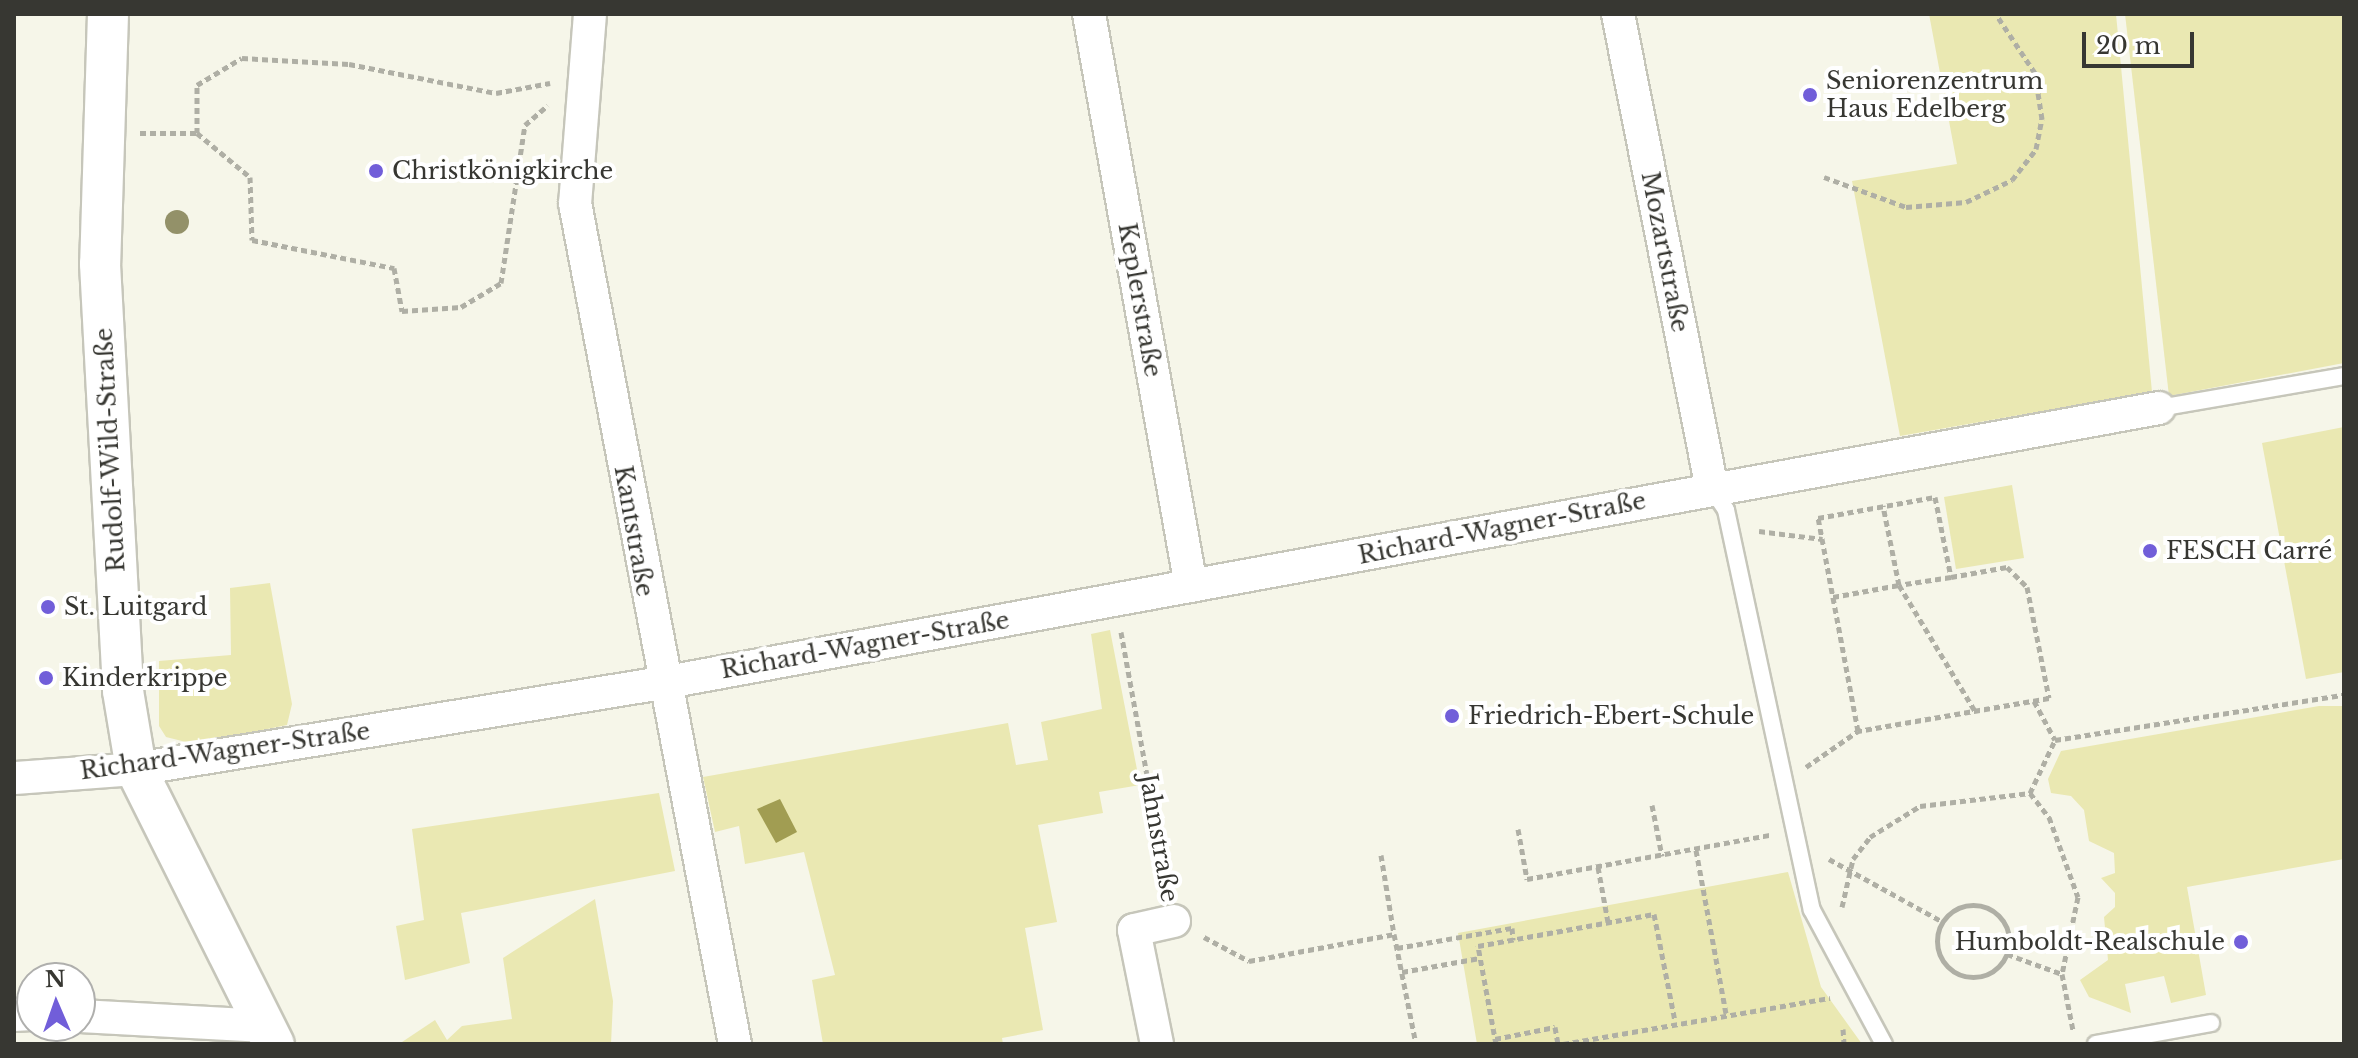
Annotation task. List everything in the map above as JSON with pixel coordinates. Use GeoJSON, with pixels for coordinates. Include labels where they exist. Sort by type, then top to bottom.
{"type":"FeatureCollection","features":[{"type":"Feature","properties":{"kind":"street","name":"Rudolf-Wild-Straße"},"geometry":{"type":"LineString","coordinates":[[108,14],[98,133],[123,691],[136,769],[270,1035]]}},
{"type":"Feature","properties":{"kind":"street","name":"Kantstraße"},"geometry":{"type":"LineString","coordinates":[[590,14],[575,203],[662,683],[735,1044]]}},
{"type":"Feature","properties":{"kind":"street","name":"Keplerstraße"},"geometry":{"type":"LineString","coordinates":[[1089,14],[1191,586]]}},
{"type":"Feature","properties":{"kind":"street","name":"Mozartstraße"},"geometry":{"type":"LineString","coordinates":[[1618,14],[1712,489]]}},
{"type":"Feature","properties":{"kind":"street","name":"Richard-Wagner-Straße"},"geometry":{"type":"LineString","coordinates":[[14,778],[136,769],[662,683],[2159,408]]}},
{"type":"Feature","properties":{"kind":"street","name":"Jahnstraße"},"geometry":{"type":"LineString","coordinates":[[1157,1044],[1134,930],[1174,921]]}},
{"type":"Feature","properties":{"kind":"street"},"geometry":{"type":"LineString","coordinates":[[96,1018],[270,1035]]}},
{"type":"Feature","properties":{"kind":"lane"},"geometry":{"type":"LineString","coordinates":[[2159,408],[2344,376]]}},
{"type":"Feature","properties":{"kind":"lane"},"geometry":{"type":"LineString","coordinates":[[1712,489],[1730,527],[1812,910],[1837,966],[1884,1044]]}},
{"type":"Feature","properties":{"kind":"lane"},"geometry":{"type":"LineString","coordinates":[[2096,1044],[2211,1023]]}},
{"type":"Feature","properties":{"kind":"path"},"geometry":{"type":"LineString","coordinates":[[1824,177],[1906,207],[1966,202],[2012,180],[2036,149],[2042,119],[2035,73],[1996,14]]}},
{"type":"Feature","properties":{"kind":"path"},"geometry":{"type":"LineString","coordinates":[[197,133],[197,85],[242,58],[349,64],[496,93],[583,76]]}},
{"type":"Feature","properties":{"kind":"path"},"geometry":{"type":"LineString","coordinates":[[98,133],[197,133],[250,177],[252,240],[394,268],[402,311],[461,307],[501,283],[525,125],[583,76]]}},
{"type":"Feature","properties":{"kind":"path"},"geometry":{"type":"LineString","coordinates":[[1858,731],[1818,518],[1935,497],[1951,577]]}},
{"type":"Feature","properties":{"kind":"path"},"geometry":{"type":"LineString","coordinates":[[1883,506],[1899,585],[1975,711]]}},
{"type":"Feature","properties":{"kind":"path"},"geometry":{"type":"LineString","coordinates":[[1730,527],[1822,539]]}},
{"type":"Feature","properties":{"kind":"path"},"geometry":{"type":"LineString","coordinates":[[1785,781],[1858,731],[2049,698],[2020,575],[2007,567],[1833,597]]}},
{"type":"Feature","properties":{"kind":"path","name":"Jahnstraße"},"geometry":{"type":"LineString","coordinates":[[1115,600],[1174,921]]}},
{"type":"Feature","properties":{"kind":"path"},"geometry":{"type":"LineString","coordinates":[[2055,740],[2344,695]]}},
{"type":"Feature","properties":{"kind":"path"},"geometry":{"type":"LineString","coordinates":[[2034,701],[2055,740]]}},
{"type":"Feature","properties":{"kind":"path"},"geometry":{"type":"LineString","coordinates":[[2030,793],[2055,740]]}},
{"type":"Feature","properties":{"kind":"path"},"geometry":{"type":"LineString","coordinates":[[1837,966],[1848,875],[1870,837],[1920,806],[2030,793]]}},
{"type":"Feature","properties":{"kind":"path"},"geometry":{"type":"LineString","coordinates":[[2030,793],[2049,817],[2078,897],[2062,974],[2076,1044]]}},
{"type":"Feature","properties":{"kind":"path"},"geometry":{"type":"LineString","coordinates":[[1652,805],[1662,856]]}},
{"type":"Feature","properties":{"kind":"path"},"geometry":{"type":"LineString","coordinates":[[1518,829],[1527,879],[1794,830]]}},
{"type":"Feature","properties":{"kind":"path"},"geometry":{"type":"LineString","coordinates":[[1696,850],[1726,1013]]}},
{"type":"Feature","properties":{"kind":"path"},"geometry":{"type":"LineString","coordinates":[[1381,855],[1416,1044]]}},
{"type":"Feature","properties":{"kind":"path"},"geometry":{"type":"LineString","coordinates":[[1598,867],[1608,922]]}},
{"type":"Feature","properties":{"kind":"path"},"geometry":{"type":"LineString","coordinates":[[1848,875],[1943,922]]}},
{"type":"Feature","properties":{"kind":"path"},"geometry":{"type":"LineString","coordinates":[[1960,907],[1995,911],[2008,930],[2007,954],[1981,977],[1957,973],[1937,945],[1943,922],[1960,907]]}},
{"type":"Feature","properties":{"kind":"path"},"geometry":{"type":"LineString","coordinates":[[1675,1021],[1654,914],[1478,946],[1496,1042],[1555,1027],[1561,1044],[1675,1021],[1855,994]]}},
{"type":"Feature","properties":{"kind":"path"},"geometry":{"type":"LineString","coordinates":[[1174,921],[1249,961],[1394,934]]}},
{"type":"Feature","properties":{"kind":"path"},"geometry":{"type":"LineString","coordinates":[[1397,948],[1512,928],[1513,940]]}},
{"type":"Feature","properties":{"kind":"path"},"geometry":{"type":"LineString","coordinates":[[2007,954],[2062,974]]}},
{"type":"Feature","properties":{"kind":"path"},"geometry":{"type":"LineString","coordinates":[[1402,972],[1480,958]]}},
{"type":"Feature","properties":{"kind":"shaded area"},"geometry":{"type":"Polygon","coordinates":[[[1929,14],[2116,14],[2152,392],[1900,436],[1852,181],[1957,164],[1929,14]]]}},
{"type":"Feature","properties":{"kind":"shaded area"},"geometry":{"type":"Polygon","coordinates":[[[2125,14],[2344,14],[2344,363],[2169,396],[2125,14]]]}},
{"type":"Feature","properties":{"kind":"shaded area"},"geometry":{"type":"Polygon","coordinates":[[[2344,427],[2344,672],[2306,679],[2262,443],[2344,427]]]}},
{"type":"Feature","properties":{"kind":"shaded area"},"geometry":{"type":"Polygon","coordinates":[[[2012,485],[2024,558],[1956,569],[1944,497],[2012,485]]]}},
{"type":"Feature","properties":{"kind":"shaded area"},"geometry":{"type":"Polygon","coordinates":[[[270,583],[292,704],[287,725],[194,744],[166,737],[159,726],[159,661],[231,655],[230,588],[270,583]]]}},
{"type":"Feature","properties":{"kind":"shaded area"},"geometry":{"type":"Polygon","coordinates":[[[1110,630],[1140,785],[1099,792],[1103,813],[1038,825],[1057,922],[1025,928],[1043,1030],[1002,1038],[1003,1044],[823,1044],[812,980],[835,975],[804,852],[745,864],[739,826],[715,832],[703,777],[1008,723],[1016,765],[1048,760],[1041,722],[1102,709],[1091,634],[1110,630]]]}},
{"type":"Feature","properties":{"kind":"shaded area"},"geometry":{"type":"Polygon","coordinates":[[[2319,706],[2344,706],[2344,859],[2187,887],[2206,995],[2171,1003],[2164,976],[2125,984],[2131,1013],[2089,997],[2080,980],[2108,960],[2104,917],[2115,907],[2115,893],[2101,878],[2115,873],[2114,853],[2089,841],[2084,810],[2071,796],[2051,793],[2048,779],[2061,751],[2319,706]]]}},
{"type":"Feature","properties":{"kind":"shaded area"},"geometry":{"type":"Polygon","coordinates":[[[659,793],[675,871],[461,913],[470,963],[405,980],[396,926],[424,920],[412,829],[659,793]]]}},
{"type":"Feature","properties":{"kind":"shaded area"},"geometry":{"type":"Polygon","coordinates":[[[780,799],[797,832],[776,843],[757,809],[780,799]]]}},
{"type":"Feature","properties":{"kind":"shaded area"},"geometry":{"type":"Polygon","coordinates":[[[1788,872],[1821,987],[1862,1044],[1477,1044],[1458,933],[1788,872]]]}},
{"type":"Feature","properties":{"kind":"shaded area"},"geometry":{"type":"Polygon","coordinates":[[[595,899],[613,1001],[611,1044],[399,1044],[435,1020],[447,1040],[462,1026],[512,1019],[503,958],[595,899]]]}},
{"type":"Feature","properties":{"kind":"place","name":"Seniorenzentrum Haus Edelberg"},"geometry":{"type":"Point","coordinates":[1810,95]}},
{"type":"Feature","properties":{"kind":"place","name":"Christkönigkirche"},"geometry":{"type":"Point","coordinates":[376,171]}},
{"type":"Feature","properties":{"kind":"place","name":"FESCH Carré"},"geometry":{"type":"Point","coordinates":[2150,551]}},
{"type":"Feature","properties":{"kind":"place","name":"St. Luitgard"},"geometry":{"type":"Point","coordinates":[48,607]}},
{"type":"Feature","properties":{"kind":"place","name":"Kinderkrippe"},"geometry":{"type":"Point","coordinates":[46,678]}},
{"type":"Feature","properties":{"kind":"place","name":"Friedrich-Ebert-Schule"},"geometry":{"type":"Point","coordinates":[1452,716]}},
{"type":"Feature","properties":{"kind":"place","name":"Humboldt-Realschule"},"geometry":{"type":"Point","coordinates":[2241,942]}}]}
